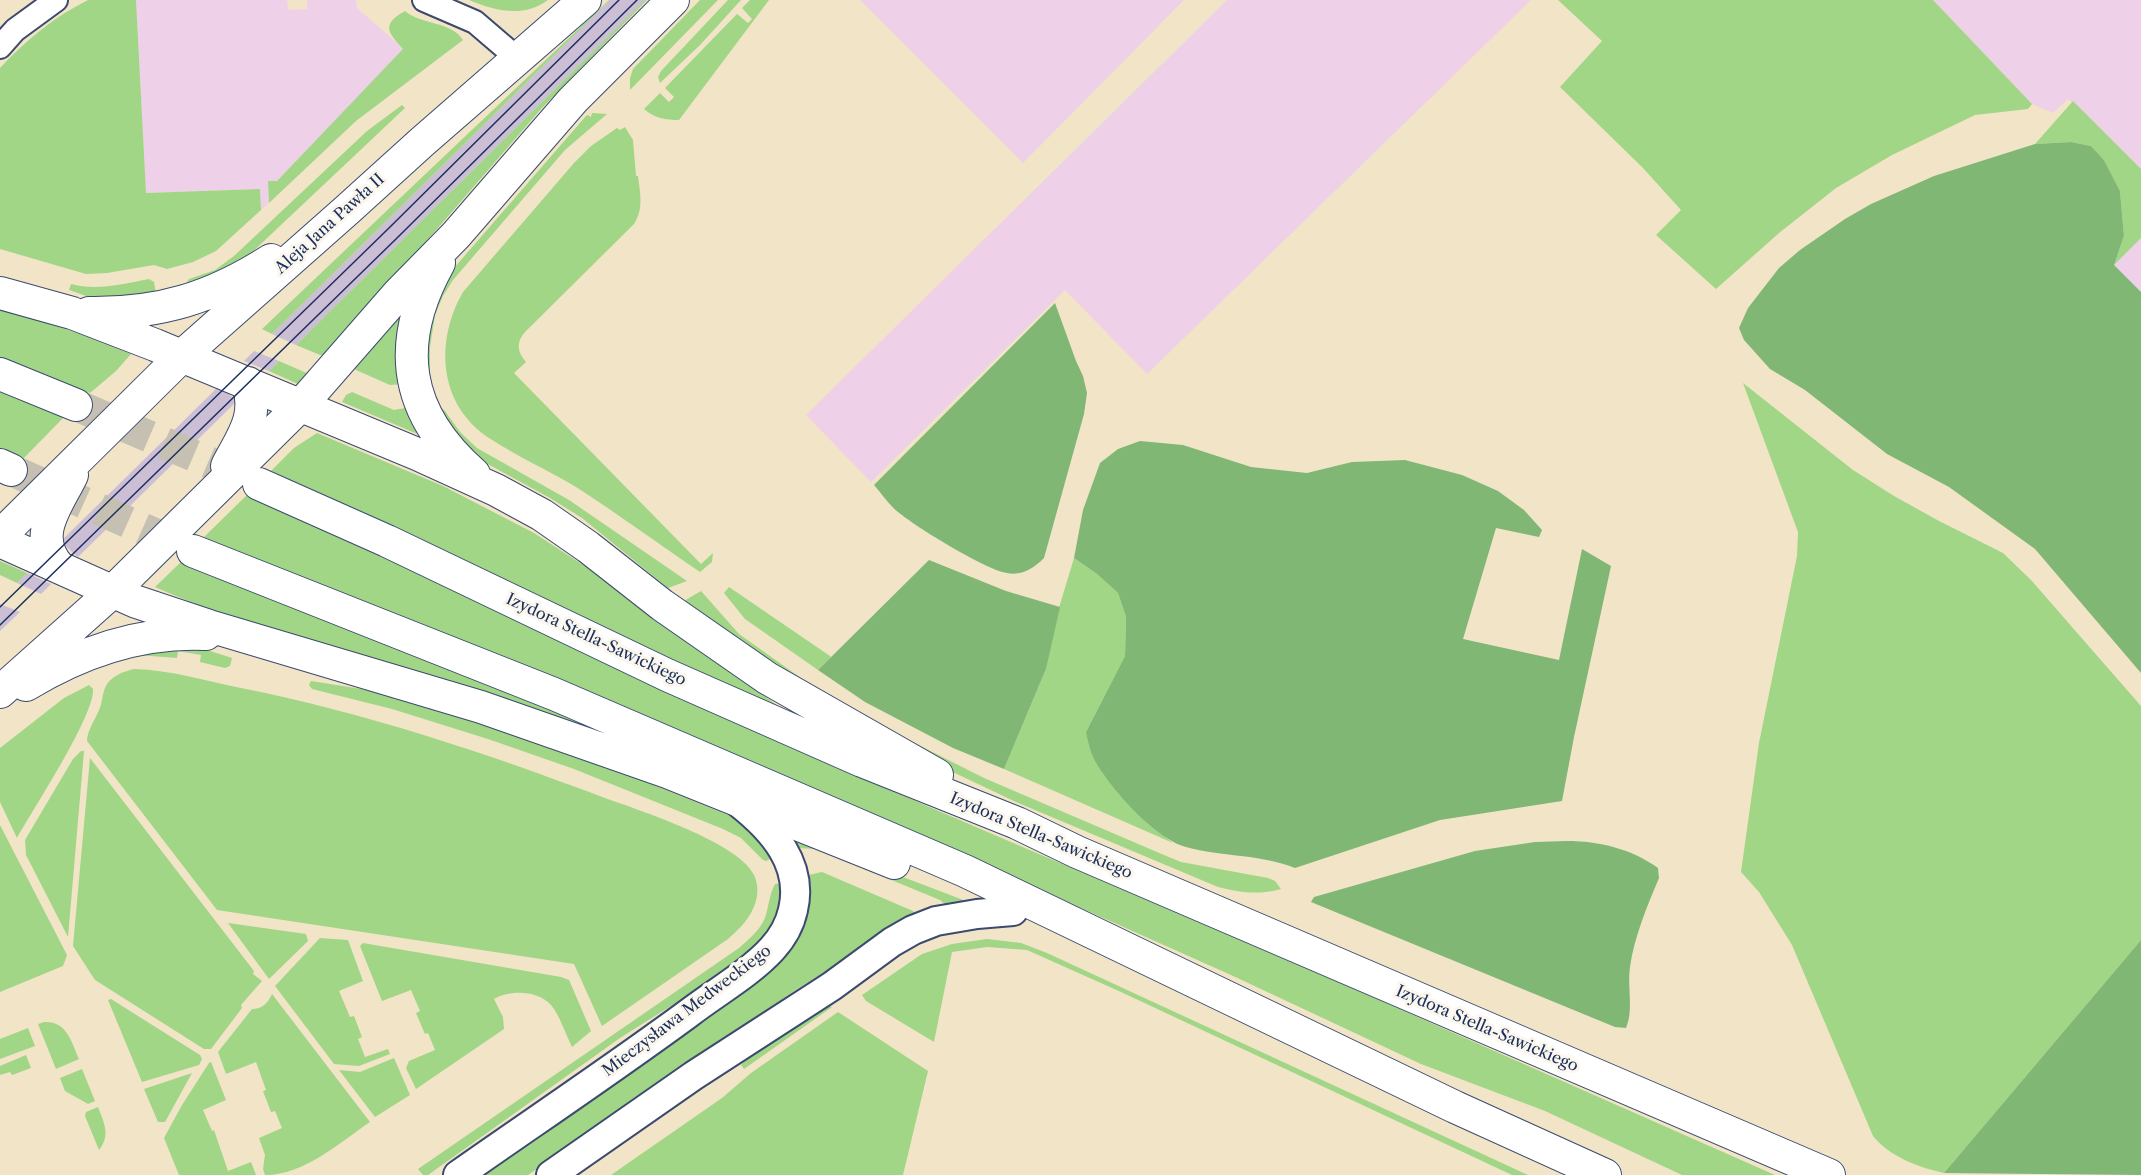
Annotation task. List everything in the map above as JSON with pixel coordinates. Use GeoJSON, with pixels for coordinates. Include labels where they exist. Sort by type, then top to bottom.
{"type":"FeatureCollection","features":[{"type":"Feature","properties":{"kind":"main road","name":"Aleja Jana Pawła II"},"geometry":{"type":"LineString","coordinates":[[0,536],[182,356],[585,0]]}},
{"type":"Feature","properties":{"kind":"main road"},"geometry":{"type":"LineString","coordinates":[[0,692],[112,592],[301,405],[398,294],[456,235],[573,100],[673,0]]}},
{"type":"Feature","properties":{"kind":"main road"},"geometry":{"type":"LineString","coordinates":[[72,313],[122,314],[176,305],[196,298],[237,280],[263,265],[347,210]]}},
{"type":"Feature","properties":{"kind":"main road"},"geometry":{"type":"LineString","coordinates":[[456,235],[432,277],[417,314],[412,334],[413,377],[426,415],[442,441],[464,465],[496,490]]}},
{"type":"Feature","properties":{"kind":"main road"},"geometry":{"type":"LineString","coordinates":[[0,293],[72,313],[182,356],[417,454],[496,490],[542,515],[570,534],[662,605],[767,678],[901,753],[1017,824]]}},
{"type":"Feature","properties":{"kind":"main road"},"geometry":{"type":"LineString","coordinates":[[0,374],[76,405]]}},
{"type":"Feature","properties":{"kind":"main road"},"geometry":{"type":"LineString","coordinates":[[213,492],[250,420],[253,407],[248,383]]}},
{"type":"Feature","properties":{"kind":"main road","name":"Aleja Jana Pawła II"},"geometry":{"type":"LineString","coordinates":[[59,567],[48,548],[46,530],[82,455]]}},
{"type":"Feature","properties":{"kind":"main road","name":"Izydora Stella-Sawickiego"},"geometry":{"type":"LineString","coordinates":[[259,484],[387,541],[667,675],[862,761],[1017,824],[1813,1171]]}},
{"type":"Feature","properties":{"kind":"main road"},"geometry":{"type":"LineString","coordinates":[[0,541],[112,592],[171,614],[481,707],[667,772],[1013,911],[1053,915]]}},
{"type":"Feature","properties":{"kind":"main road"},"geometry":{"type":"LineString","coordinates":[[193,551],[554,694],[964,871],[1455,1107],[1605,1175]]}},
{"type":"Feature","properties":{"kind":"main road"},"geometry":{"type":"LineString","coordinates":[[0,701],[81,656],[115,644],[178,634],[218,635],[254,640]]}},
{"type":"Feature","properties":{"kind":"street"},"geometry":{"type":"LineString","coordinates":[[0,47],[15,30],[56,0]]}},
{"type":"Feature","properties":{"kind":"street"},"geometry":{"type":"LineString","coordinates":[[424,0],[475,22],[517,58]]}},
{"type":"Feature","properties":{"kind":"street","name":"Mieczysława Medweckiego"},"geometry":{"type":"LineString","coordinates":[[458,1175],[660,1034],[760,960],[778,941],[789,922],[795,901],[791,865],[776,838],[756,817],[735,800]]}},
{"type":"Feature","properties":{"kind":"street"},"geometry":{"type":"LineString","coordinates":[[551,1175],[693,1076],[832,986],[899,938],[936,921],[1013,911]]}},
{"type":"Feature","properties":{"kind":"shaded area"},"geometry":{"type":"Polygon","coordinates":[[[136,0],[287,0],[288,10],[307,9],[307,0],[356,0],[357,8],[404,49],[277,181],[268,181],[269,203],[261,210],[260,189],[146,193],[136,0]]]}},
{"type":"Feature","properties":{"kind":"shaded area"},"geometry":{"type":"Polygon","coordinates":[[[610,0],[645,0],[296,345],[272,334],[610,0]]]}},
{"type":"Feature","properties":{"kind":"shaded area"},"geometry":{"type":"Polygon","coordinates":[[[860,0],[1184,0],[1023,163],[860,0]]]}},
{"type":"Feature","properties":{"kind":"shaded area"},"geometry":{"type":"Polygon","coordinates":[[[1227,0],[1531,0],[1147,374],[1065,290],[871,482],[806,415],[1227,0]]]}},
{"type":"Feature","properties":{"kind":"shaded area"},"geometry":{"type":"Polygon","coordinates":[[[1933,0],[2141,0],[2141,172],[2068,99],[2053,113],[2032,104],[1933,0]]]}},
{"type":"Feature","properties":{"kind":"shaded area"},"geometry":{"type":"Polygon","coordinates":[[[2141,231],[2141,294],[2112,265],[2141,231]]]}},
{"type":"Feature","properties":{"kind":"shaded area"},"geometry":{"type":"Polygon","coordinates":[[[254,351],[279,361],[269,371],[244,361],[254,351]]]}},
{"type":"Feature","properties":{"kind":"shaded area"},"geometry":{"type":"Polygon","coordinates":[[[217,388],[237,401],[78,557],[73,553],[61,541],[217,388]]]}},
{"type":"Feature","properties":{"kind":"shaded area"},"geometry":{"type":"Polygon","coordinates":[[[27,573],[51,584],[41,594],[17,583],[27,573]]]}},
{"type":"Feature","properties":{"kind":"shaded area"},"geometry":{"type":"Polygon","coordinates":[[[0,604],[20,612],[0,631],[0,604]]]}},
{"type":"Feature","properties":{"kind":"green space"},"geometry":{"type":"Polygon","coordinates":[[[88,0],[136,0],[146,193],[260,189],[261,210],[216,251],[193,262],[167,269],[154,265],[86,274],[0,249],[0,68],[41,30],[88,0]]]}},
{"type":"Feature","properties":{"kind":"green space"},"geometry":{"type":"Polygon","coordinates":[[[469,0],[548,0],[529,9],[509,11],[469,0]]]}},
{"type":"Feature","properties":{"kind":"green space"},"geometry":{"type":"Polygon","coordinates":[[[609,0],[272,334],[262,329],[609,0]]]}},
{"type":"Feature","properties":{"kind":"green space"},"geometry":{"type":"Polygon","coordinates":[[[647,0],[541,109],[327,356],[296,345],[647,0]]]}},
{"type":"Feature","properties":{"kind":"green space"},"geometry":{"type":"Polygon","coordinates":[[[700,0],[718,0],[630,90],[633,69],[700,0]]]}},
{"type":"Feature","properties":{"kind":"green space"},"geometry":{"type":"Polygon","coordinates":[[[728,0],[741,0],[700,45],[660,83],[658,77],[661,71],[728,0]]]}},
{"type":"Feature","properties":{"kind":"green space"},"geometry":{"type":"Polygon","coordinates":[[[750,0],[769,0],[679,120],[660,118],[644,109],[660,93],[669,102],[674,97],[665,88],[737,14],[748,23],[752,19],[742,8],[750,0]]]}},
{"type":"Feature","properties":{"kind":"green space"},"geometry":{"type":"Polygon","coordinates":[[[1558,0],[1933,0],[2032,104],[2028,109],[1975,115],[1892,155],[1836,188],[1779,233],[1716,289],[1656,235],[1681,210],[1643,168],[1560,87],[1602,41],[1558,0]]]}},
{"type":"Feature","properties":{"kind":"green space"},"geometry":{"type":"Polygon","coordinates":[[[405,11],[419,19],[451,29],[463,40],[356,121],[269,203],[268,181],[277,181],[403,49],[389,29],[392,21],[405,11]]]}},
{"type":"Feature","properties":{"kind":"green space"},"geometry":{"type":"Polygon","coordinates":[[[2073,101],[2141,169],[2141,238],[2114,265],[2124,236],[2120,191],[2104,160],[2091,146],[2071,142],[2035,144],[2073,101]]]}},
{"type":"Feature","properties":{"kind":"green space"},"geometry":{"type":"Polygon","coordinates":[[[402,105],[405,108],[246,258],[232,268],[184,287],[189,279],[215,270],[234,256],[367,131],[402,105]]]}},
{"type":"Feature","properties":{"kind":"green space"},"geometry":{"type":"Polygon","coordinates":[[[592,113],[607,114],[565,150],[453,280],[435,315],[428,375],[422,342],[447,276],[586,116],[591,117],[592,113]]]}},
{"type":"Feature","properties":{"kind":"green space"},"geometry":{"type":"Polygon","coordinates":[[[625,127],[633,140],[636,176],[638,176],[640,201],[637,218],[634,224],[525,332],[519,347],[526,362],[514,373],[701,564],[713,553],[712,562],[700,572],[576,487],[489,438],[472,424],[459,408],[446,371],[445,351],[448,331],[463,292],[574,163],[591,146],[617,128],[620,130],[625,127]]]}},
{"type":"Feature","properties":{"kind":"green space"},"geometry":{"type":"Polygon","coordinates":[[[2071,142],[2091,146],[2104,160],[2120,191],[2124,236],[2114,265],[2141,292],[2141,673],[2035,549],[1949,487],[1887,454],[1805,390],[1770,369],[1744,340],[1739,328],[1748,308],[1779,268],[1800,250],[1871,204],[1934,176],[2035,144],[2071,142]]]}},
{"type":"Feature","properties":{"kind":"green space"},"geometry":{"type":"Polygon","coordinates":[[[149,279],[154,282],[157,299],[92,298],[69,290],[71,284],[100,287],[149,279]]]}},
{"type":"Feature","properties":{"kind":"green space"},"geometry":{"type":"Polygon","coordinates":[[[1055,303],[1083,376],[1087,393],[1084,414],[1044,558],[1027,570],[1012,574],[997,570],[968,556],[907,519],[874,485],[1055,303]]]}},
{"type":"Feature","properties":{"kind":"green space"},"geometry":{"type":"Polygon","coordinates":[[[408,305],[405,384],[390,385],[356,370],[353,367],[408,305]]]}},
{"type":"Feature","properties":{"kind":"green space"},"geometry":{"type":"Polygon","coordinates":[[[0,307],[131,354],[116,371],[90,393],[0,358],[0,307]]]}},
{"type":"Feature","properties":{"kind":"green space"},"geometry":{"type":"Polygon","coordinates":[[[279,361],[309,374],[298,384],[269,371],[279,361]]]}},
{"type":"Feature","properties":{"kind":"green space"},"geometry":{"type":"Polygon","coordinates":[[[1743,383],[1853,470],[1939,521],[2003,553],[2031,580],[2141,706],[2141,940],[1944,1173],[1905,1160],[1888,1150],[1873,1136],[1792,945],[1759,892],[1741,872],[1759,743],[1797,556],[1798,532],[1743,383]]]}},
{"type":"Feature","properties":{"kind":"green space"},"geometry":{"type":"Polygon","coordinates":[[[0,389],[67,414],[22,460],[0,450],[0,389]]]}},
{"type":"Feature","properties":{"kind":"green space"},"geometry":{"type":"Polygon","coordinates":[[[352,392],[394,410],[411,407],[427,438],[342,402],[346,395],[352,392]]]}},
{"type":"Feature","properties":{"kind":"green space"},"geometry":{"type":"Polygon","coordinates":[[[436,404],[445,411],[460,432],[477,448],[569,500],[687,581],[668,588],[582,518],[484,462],[464,447],[436,404]]]}},
{"type":"Feature","properties":{"kind":"green space"},"geometry":{"type":"Polygon","coordinates":[[[317,433],[443,486],[534,533],[594,572],[785,711],[657,655],[413,535],[271,471],[294,448],[317,433]]]}},
{"type":"Feature","properties":{"kind":"green space"},"geometry":{"type":"Polygon","coordinates":[[[1140,441],[1183,445],[1251,467],[1307,473],[1352,462],[1405,460],[1462,475],[1498,491],[1524,510],[1542,530],[1539,537],[1496,528],[1463,639],[1559,660],[1582,549],[1611,566],[1562,801],[1440,820],[1295,868],[1268,860],[1186,847],[1161,834],[1147,823],[1110,783],[1094,759],[1089,746],[1086,732],[1125,656],[1126,617],[1118,593],[1074,558],[1083,510],[1100,463],[1118,449],[1140,441]]]}},
{"type":"Feature","properties":{"kind":"green space"},"geometry":{"type":"Polygon","coordinates":[[[248,494],[413,568],[624,671],[927,806],[1370,996],[1775,1175],[1682,1175],[1545,1111],[1421,1064],[1231,975],[906,830],[203,538],[248,494]]]}},
{"type":"Feature","properties":{"kind":"green space"},"geometry":{"type":"Polygon","coordinates":[[[1074,558],[1118,593],[1126,617],[1125,656],[1086,732],[1149,825],[1173,843],[1004,769],[1046,669],[1055,621],[1074,558]]]}},
{"type":"Feature","properties":{"kind":"green space"},"geometry":{"type":"Polygon","coordinates":[[[183,560],[289,606],[577,719],[701,773],[500,698],[397,665],[257,625],[155,587],[183,560]]]}},
{"type":"Feature","properties":{"kind":"green space"},"geometry":{"type":"Polygon","coordinates":[[[929,560],[1006,591],[1060,607],[1046,669],[1004,769],[953,748],[865,702],[818,670],[929,560]]]}},
{"type":"Feature","properties":{"kind":"green space"},"geometry":{"type":"Polygon","coordinates":[[[0,561],[27,573],[17,583],[0,575],[0,561]]]}},
{"type":"Feature","properties":{"kind":"green space"},"geometry":{"type":"Polygon","coordinates":[[[729,587],[831,657],[818,670],[745,619],[724,593],[729,587]]]}},
{"type":"Feature","properties":{"kind":"green space"},"geometry":{"type":"Polygon","coordinates":[[[701,591],[739,634],[798,676],[891,731],[984,778],[1181,862],[1268,878],[1275,881],[1281,889],[1250,892],[1218,887],[1016,802],[940,766],[810,693],[684,601],[701,591]]]}},
{"type":"Feature","properties":{"kind":"green space"},"geometry":{"type":"Polygon","coordinates":[[[142,648],[204,649],[232,658],[230,666],[225,668],[200,662],[201,655],[178,651],[177,658],[137,655],[142,648]]]}},
{"type":"Feature","properties":{"kind":"green space"},"geometry":{"type":"Polygon","coordinates":[[[134,669],[188,676],[334,709],[380,722],[516,765],[664,819],[711,840],[746,864],[755,877],[757,886],[752,912],[728,939],[602,1026],[574,964],[217,910],[87,741],[106,686],[116,676],[134,669]]]}},
{"type":"Feature","properties":{"kind":"green space"},"geometry":{"type":"Polygon","coordinates":[[[311,681],[393,694],[584,757],[733,817],[745,824],[776,856],[766,861],[763,860],[741,838],[723,829],[574,769],[392,709],[312,689],[309,685],[311,681]]]}},
{"type":"Feature","properties":{"kind":"green space"},"geometry":{"type":"Polygon","coordinates":[[[89,685],[93,689],[91,702],[84,719],[17,838],[0,802],[0,748],[64,698],[89,685]]]}},
{"type":"Feature","properties":{"kind":"green space"},"geometry":{"type":"Polygon","coordinates":[[[84,751],[68,937],[26,855],[25,840],[73,759],[84,751]]]}},
{"type":"Feature","properties":{"kind":"green space"},"geometry":{"type":"Polygon","coordinates":[[[90,758],[254,971],[253,974],[262,981],[241,1005],[242,1008],[211,1049],[204,1049],[95,980],[73,946],[90,758]]]}},
{"type":"Feature","properties":{"kind":"green space"},"geometry":{"type":"Polygon","coordinates":[[[0,825],[67,955],[63,966],[0,992],[0,825]]]}},
{"type":"Feature","properties":{"kind":"green space"},"geometry":{"type":"Polygon","coordinates":[[[788,833],[971,903],[947,906],[940,900],[816,849],[797,848],[788,833]]]}},
{"type":"Feature","properties":{"kind":"green space"},"geometry":{"type":"Polygon","coordinates":[[[1567,841],[1615,847],[1648,861],[1658,868],[1659,878],[1632,956],[1629,975],[1630,1014],[1626,1028],[1615,1027],[1311,902],[1314,897],[1475,851],[1535,842],[1567,841]]]}},
{"type":"Feature","properties":{"kind":"green space"},"geometry":{"type":"Polygon","coordinates":[[[822,872],[913,911],[919,918],[879,938],[797,989],[528,1175],[469,1175],[766,970],[804,876],[822,872]]]}},
{"type":"Feature","properties":{"kind":"green space"},"geometry":{"type":"Polygon","coordinates":[[[783,883],[784,890],[773,929],[736,965],[620,1038],[428,1175],[423,1175],[418,1169],[739,948],[763,922],[775,884],[783,883]]]}},
{"type":"Feature","properties":{"kind":"green space"},"geometry":{"type":"Polygon","coordinates":[[[228,923],[306,934],[308,941],[269,979],[228,923]]]}},
{"type":"Feature","properties":{"kind":"green space"},"geometry":{"type":"Polygon","coordinates":[[[320,938],[348,940],[363,981],[339,991],[350,1017],[354,1016],[362,1037],[358,1039],[365,1057],[388,1049],[390,1054],[359,1066],[334,1064],[275,986],[320,938]]]}},
{"type":"Feature","properties":{"kind":"green space"},"geometry":{"type":"Polygon","coordinates":[[[987,939],[1021,943],[1047,953],[1528,1175],[1512,1175],[1027,950],[987,947],[952,952],[934,1042],[866,1001],[862,995],[922,954],[952,944],[987,939]]]}},
{"type":"Feature","properties":{"kind":"green space"},"geometry":{"type":"Polygon","coordinates":[[[2141,940],[2141,1175],[1944,1173],[2141,940]]]}},
{"type":"Feature","properties":{"kind":"green space"},"geometry":{"type":"Polygon","coordinates":[[[363,943],[569,980],[591,1031],[572,1047],[557,1014],[545,1000],[523,993],[500,996],[494,999],[503,1017],[504,1029],[416,1089],[406,1068],[409,1061],[435,1050],[416,1013],[420,1011],[411,990],[382,1001],[360,946],[363,943]]]}},
{"type":"Feature","properties":{"kind":"green space"},"geometry":{"type":"Polygon","coordinates":[[[272,994],[370,1122],[307,1164],[279,1174],[265,1175],[263,1169],[265,1155],[259,1138],[282,1128],[275,1111],[271,1112],[256,1062],[226,1074],[218,1052],[252,1009],[264,1005],[272,994]]]}},
{"type":"Feature","properties":{"kind":"green space"},"geometry":{"type":"Polygon","coordinates":[[[111,999],[200,1055],[202,1059],[199,1065],[142,1082],[108,1000],[111,999]]]}},
{"type":"Feature","properties":{"kind":"green space"},"geometry":{"type":"Polygon","coordinates":[[[823,1004],[832,1007],[744,1069],[741,1065],[752,1054],[823,1004]]]}},
{"type":"Feature","properties":{"kind":"green space"},"geometry":{"type":"Polygon","coordinates":[[[838,1012],[928,1071],[903,1175],[611,1175],[722,1098],[751,1073],[838,1012]]]}},
{"type":"Feature","properties":{"kind":"green space"},"geometry":{"type":"Polygon","coordinates":[[[44,1022],[58,1025],[67,1033],[79,1059],[56,1069],[38,1024],[44,1022]]]}},
{"type":"Feature","properties":{"kind":"green space"},"geometry":{"type":"Polygon","coordinates":[[[28,1028],[35,1046],[0,1059],[0,1039],[28,1028]]]}},
{"type":"Feature","properties":{"kind":"green space"},"geometry":{"type":"Polygon","coordinates":[[[26,1055],[31,1068],[12,1075],[10,1072],[0,1075],[0,1066],[26,1055]]]}},
{"type":"Feature","properties":{"kind":"green space"},"geometry":{"type":"Polygon","coordinates":[[[394,1058],[410,1095],[375,1117],[339,1070],[360,1072],[394,1058]]]}},
{"type":"Feature","properties":{"kind":"green space"},"geometry":{"type":"Polygon","coordinates":[[[211,1062],[226,1100],[203,1110],[212,1131],[214,1130],[228,1171],[251,1162],[256,1175],[179,1175],[164,1138],[182,1105],[211,1062]]]}},
{"type":"Feature","properties":{"kind":"green space"},"geometry":{"type":"Polygon","coordinates":[[[82,1069],[95,1101],[88,1104],[65,1091],[60,1078],[82,1069]]]}},
{"type":"Feature","properties":{"kind":"green space"},"geometry":{"type":"Polygon","coordinates":[[[192,1073],[165,1122],[158,1122],[144,1089],[192,1073]]]}},
{"type":"Feature","properties":{"kind":"green space"},"geometry":{"type":"Polygon","coordinates":[[[98,1107],[106,1134],[99,1150],[85,1116],[86,1112],[98,1107]]]}},
{"type":"Feature","properties":{"kind":"tunnel"},"geometry":{"type":"LineString","coordinates":[[76,405],[250,480]]}},
{"type":"Feature","properties":{"kind":"tunnel"},"geometry":{"type":"LineString","coordinates":[[11,470],[188,549]]}},
{"type":"Feature","properties":{"kind":"tram line"},"geometry":{"type":"LineString","coordinates":[[0,607],[619,0]]}},
{"type":"Feature","properties":{"kind":"tram line"},"geometry":{"type":"LineString","coordinates":[[0,625],[396,239],[637,0]]}}]}
